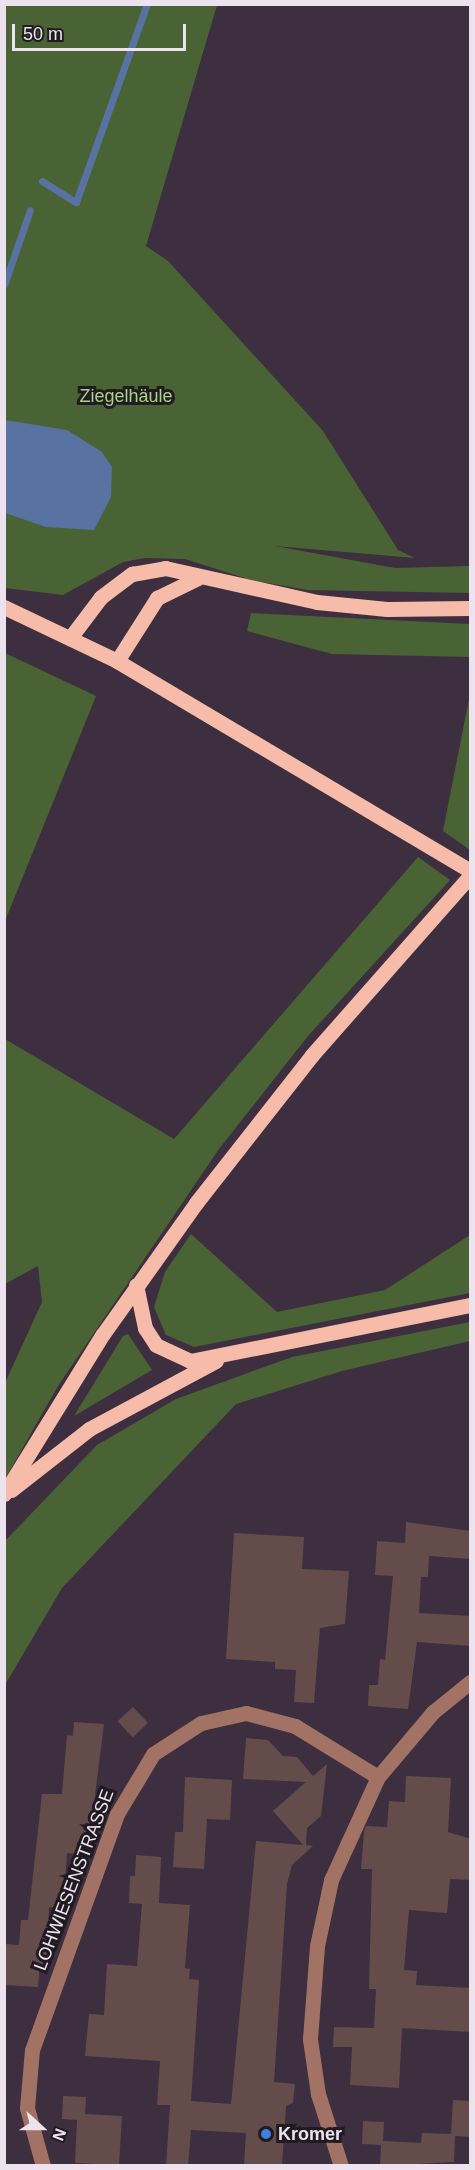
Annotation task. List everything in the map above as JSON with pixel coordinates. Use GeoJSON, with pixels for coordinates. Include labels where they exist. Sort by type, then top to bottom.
{"type":"FeatureCollection","features":[{"type":"Feature","properties":{"kind":"main road"},"geometry":{"type":"LineString","coordinates":[[70,638],[101,597],[132,574],[165,568],[198,579],[353,607],[471,608]]}},
{"type":"Feature","properties":{"kind":"main road"},"geometry":{"type":"LineString","coordinates":[[117,661],[157,598],[198,579]]}},
{"type":"Feature","properties":{"kind":"main road"},"geometry":{"type":"LineString","coordinates":[[4,608],[117,661],[471,871]]}},
{"type":"Feature","properties":{"kind":"main road"},"geometry":{"type":"LineString","coordinates":[[4,1494],[136,1285],[312,1055],[440,908],[471,876]]}},
{"type":"Feature","properties":{"kind":"main road"},"geometry":{"type":"LineString","coordinates":[[136,1285],[145,1328],[156,1345],[190,1361],[222,1358],[308,1334],[471,1305]]}},
{"type":"Feature","properties":{"kind":"main road"},"geometry":{"type":"LineString","coordinates":[[4,1494],[89,1429],[222,1358]]}},
{"type":"Feature","properties":{"kind":"street"},"geometry":{"type":"LineString","coordinates":[[341,2166],[318,2094],[312,2003],[331,1880],[378,1777],[432,1712],[471,1682]]}},
{"type":"Feature","properties":{"kind":"street","name":"LOHWIESENSTRASSE"},"geometry":{"type":"LineString","coordinates":[[43,2166],[27,2108],[32,2050],[117,1814],[153,1754],[201,1723],[246,1713],[295,1726],[378,1777]]}},
{"type":"Feature","properties":{"kind":"green space","name":"Ziegelhäule"},"geometry":{"type":"Polygon","coordinates":[[[5,5],[217,5],[146,246],[168,261],[323,431],[398,550],[415,558],[275,546],[395,568],[470,566],[470,593],[307,590],[251,580],[185,559],[145,558],[123,562],[63,595],[5,588],[5,5]]]}},
{"type":"Feature","properties":{"kind":"green space"},"geometry":{"type":"Polygon","coordinates":[[[251,613],[470,624],[470,657],[332,654],[247,631],[251,613]]]}},
{"type":"Feature","properties":{"kind":"green space"},"geometry":{"type":"Polygon","coordinates":[[[5,653],[96,696],[5,921],[5,653]]]}},
{"type":"Feature","properties":{"kind":"green space"},"geometry":{"type":"Polygon","coordinates":[[[470,694],[470,850],[443,831],[470,694]]]}},
{"type":"Feature","properties":{"kind":"green space"},"geometry":{"type":"Polygon","coordinates":[[[418,857],[450,880],[308,1036],[219,1149],[58,1386],[5,1479],[5,1383],[42,1302],[38,1266],[5,1284],[5,1039],[174,1139],[418,857]]]}},
{"type":"Feature","properties":{"kind":"green space"},"geometry":{"type":"Polygon","coordinates":[[[191,1234],[277,1312],[385,1290],[470,1235],[470,1293],[194,1347],[166,1335],[154,1307],[165,1272],[191,1234]]]}},
{"type":"Feature","properties":{"kind":"green space"},"geometry":{"type":"Polygon","coordinates":[[[470,1322],[470,1341],[342,1371],[236,1404],[62,1588],[5,1685],[5,1541],[97,1445],[176,1399],[292,1357],[470,1322]]]}},
{"type":"Feature","properties":{"kind":"green space"},"geometry":{"type":"Polygon","coordinates":[[[128,1334],[152,1370],[74,1416],[123,1336],[128,1334]]]}},
{"type":"Feature","properties":{"kind":"water"},"geometry":{"type":"Polygon","coordinates":[[[5,420],[67,430],[102,452],[112,467],[111,497],[94,530],[46,527],[5,513],[5,420]]]}},
{"type":"Feature","properties":{"kind":"building"},"geometry":{"type":"Polygon","coordinates":[[[406,1522],[471,1531],[471,1559],[429,1556],[428,1577],[421,1577],[419,1613],[471,1616],[471,1646],[417,1642],[408,1709],[368,1706],[369,1685],[378,1685],[380,1659],[385,1660],[393,1576],[375,1575],[377,1541],[405,1543],[406,1522]]]}},
{"type":"Feature","properties":{"kind":"building"},"geometry":{"type":"Polygon","coordinates":[[[234,1533],[304,1537],[302,1569],[349,1571],[345,1624],[320,1628],[314,1703],[294,1702],[296,1670],[275,1669],[275,1662],[226,1659],[234,1533]]]}},
{"type":"Feature","properties":{"kind":"building"},"geometry":{"type":"Polygon","coordinates":[[[133,1707],[148,1723],[133,1737],[118,1721],[133,1707]]]}},
{"type":"Feature","properties":{"kind":"building"},"geometry":{"type":"Polygon","coordinates":[[[74,1722],[104,1724],[89,1843],[77,1842],[76,1854],[67,1853],[64,1899],[61,1908],[49,1907],[46,1966],[40,1965],[38,1987],[4,1985],[4,1944],[19,1945],[21,1920],[28,1920],[42,1794],[62,1794],[67,1735],[73,1736],[74,1722]]]}},
{"type":"Feature","properties":{"kind":"building"},"geometry":{"type":"Polygon","coordinates":[[[246,1738],[268,1740],[283,1756],[297,1757],[313,1776],[327,1764],[321,1816],[307,1828],[306,1845],[313,1846],[292,1865],[287,1884],[274,2082],[295,2084],[293,2103],[286,2106],[282,2166],[244,2166],[246,2133],[191,2130],[188,2166],[166,2166],[170,2105],[157,2105],[160,2061],[85,2056],[89,2014],[104,2015],[107,1964],[137,1966],[142,1904],[129,1903],[130,1876],[135,1876],[136,1855],[161,1857],[159,1903],[190,1905],[185,1968],[190,1969],[189,1979],[199,1980],[191,2101],[231,2104],[256,1841],[303,1845],[273,1811],[306,1782],[243,1779],[246,1738]]]}},
{"type":"Feature","properties":{"kind":"building"},"geometry":{"type":"Polygon","coordinates":[[[406,1776],[451,1778],[448,1832],[471,1839],[471,1880],[450,1879],[447,1913],[409,1910],[404,1970],[417,1971],[416,1985],[471,1988],[471,2032],[402,2028],[399,2088],[350,2085],[352,2047],[333,2047],[334,2027],[374,2028],[376,1989],[369,1989],[372,1869],[361,1869],[364,1832],[366,1826],[387,1827],[389,1801],[405,1802],[406,1776]]]}},
{"type":"Feature","properties":{"kind":"building"},"geometry":{"type":"Polygon","coordinates":[[[185,1777],[232,1780],[230,1820],[207,1819],[204,1869],[173,1867],[175,1832],[183,1832],[185,1777]]]}},
{"type":"Feature","properties":{"kind":"building"},"geometry":{"type":"Polygon","coordinates":[[[63,2096],[86,2097],[85,2114],[122,2116],[119,2165],[75,2163],[77,2120],[62,2119],[63,2096]]]}},
{"type":"Feature","properties":{"kind":"building"},"geometry":{"type":"Polygon","coordinates":[[[453,2100],[471,2101],[471,2137],[455,2136],[454,2162],[380,2166],[381,2145],[362,2144],[363,2121],[384,2122],[383,2141],[421,2143],[422,2133],[451,2134],[453,2100]]]}},
{"type":"Feature","properties":{"kind":"waterway"},"geometry":{"type":"LineString","coordinates":[[42,181],[76,202],[147,4]]}},
{"type":"Feature","properties":{"kind":"waterway"},"geometry":{"type":"LineString","coordinates":[[4,285],[30,210]]}},
{"type":"Feature","properties":{"kind":"place","name":"Kromer"},"geometry":{"type":"Point","coordinates":[266,2134]}}]}
